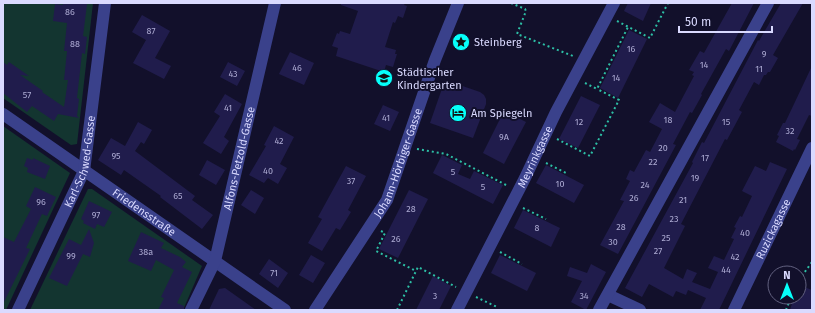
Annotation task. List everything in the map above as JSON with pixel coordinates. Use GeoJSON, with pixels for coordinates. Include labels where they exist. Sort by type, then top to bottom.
{"type":"FeatureCollection","features":[{"type":"Feature","properties":{"kind":"street","name":"Karl-Schwed-Gasse"},"geometry":{"type":"LineString","coordinates":[[18,310],[84,171],[105,3]]}},
{"type":"Feature","properties":{"kind":"street","name":"Alfons-Petzold-Gasse"},"geometry":{"type":"LineString","coordinates":[[191,310],[216,261],[275,3]]}},
{"type":"Feature","properties":{"kind":"street","name":"Johann-Hörbiger-Gasse"},"geometry":{"type":"LineString","coordinates":[[315,310],[388,200],[435,60],[458,3]]}},
{"type":"Feature","properties":{"kind":"street","name":"Meyrinkgasse"},"geometry":{"type":"LineString","coordinates":[[457,310],[614,3]]}},
{"type":"Feature","properties":{"kind":"street"},"geometry":{"type":"LineString","coordinates":[[600,310],[768,3]]}},
{"type":"Feature","properties":{"kind":"street","name":"Friedensstraße"},"geometry":{"type":"LineString","coordinates":[[3,114],[285,310]]}},
{"type":"Feature","properties":{"kind":"street","name":"Ruzickagasse"},"geometry":{"type":"LineString","coordinates":[[734,310],[812,148]]}},
{"type":"Feature","properties":{"kind":"street"},"geometry":{"type":"LineString","coordinates":[[608,295],[640,310]]}},
{"type":"Feature","properties":{"kind":"path"},"geometry":{"type":"LineString","coordinates":[[511,3],[525,9],[526,11],[517,34],[584,60]]}},
{"type":"Feature","properties":{"kind":"path"},"geometry":{"type":"LineString","coordinates":[[607,16],[650,38],[668,3]]}},
{"type":"Feature","properties":{"kind":"path"},"geometry":{"type":"LineString","coordinates":[[597,89],[628,27]]}},
{"type":"Feature","properties":{"kind":"path"},"geometry":{"type":"LineString","coordinates":[[546,134],[590,156],[618,100],[575,77]]}},
{"type":"Feature","properties":{"kind":"path"},"geometry":{"type":"LineString","coordinates":[[406,147],[446,154],[518,191]]}},
{"type":"Feature","properties":{"kind":"path"},"geometry":{"type":"LineString","coordinates":[[535,157],[566,174]]}},
{"type":"Feature","properties":{"kind":"path"},"geometry":{"type":"LineString","coordinates":[[513,202],[546,219]]}},
{"type":"Feature","properties":{"kind":"path"},"geometry":{"type":"LineString","coordinates":[[370,226],[385,233],[376,252],[416,271]]}},
{"type":"Feature","properties":{"kind":"path"},"geometry":{"type":"LineString","coordinates":[[490,247],[522,264]]}},
{"type":"Feature","properties":{"kind":"path"},"geometry":{"type":"LineString","coordinates":[[397,310],[418,267]]}},
{"type":"Feature","properties":{"kind":"green space"},"geometry":{"type":"Polygon","coordinates":[[[3,3],[93,3],[77,144],[71,145],[3,98],[3,3]]]}},
{"type":"Feature","properties":{"kind":"green space"},"geometry":{"type":"Polygon","coordinates":[[[3,126],[70,173],[6,310],[3,310],[3,126]]]}},
{"type":"Feature","properties":{"kind":"green space"},"geometry":{"type":"Polygon","coordinates":[[[88,189],[92,189],[202,266],[183,310],[30,310],[88,189]]]}},
{"type":"Feature","properties":{"kind":"building"},"geometry":{"type":"Polygon","coordinates":[[[63,3],[87,4],[83,36],[87,37],[85,54],[82,53],[77,98],[79,99],[77,116],[79,118],[58,114],[54,121],[32,106],[27,112],[3,93],[3,62],[7,65],[9,62],[29,76],[20,75],[64,107],[68,80],[64,80],[67,51],[64,51],[67,23],[53,21],[55,4],[63,5],[63,3]]]}},
{"type":"Feature","properties":{"kind":"building"},"geometry":{"type":"Polygon","coordinates":[[[341,3],[405,3],[404,5],[407,6],[403,18],[398,16],[395,23],[393,22],[385,47],[396,50],[395,54],[397,54],[393,67],[386,65],[384,72],[336,56],[338,48],[332,46],[337,33],[339,34],[340,31],[350,34],[358,11],[341,5],[341,3]]]}},
{"type":"Feature","properties":{"kind":"building"},"geometry":{"type":"Polygon","coordinates":[[[628,3],[651,3],[643,21],[624,11],[628,3]]]}},
{"type":"Feature","properties":{"kind":"building"},"geometry":{"type":"Polygon","coordinates":[[[732,3],[754,3],[729,51],[726,49],[692,113],[690,112],[673,144],[676,145],[618,254],[600,245],[624,201],[620,200],[630,181],[626,179],[630,170],[634,172],[646,150],[650,152],[662,129],[649,122],[660,103],[675,112],[694,76],[692,75],[694,72],[689,70],[700,51],[704,53],[732,3]]]}},
{"type":"Feature","properties":{"kind":"building"},"geometry":{"type":"Polygon","coordinates":[[[781,3],[803,3],[773,55],[778,58],[770,72],[764,75],[759,85],[754,82],[739,110],[742,112],[727,140],[725,139],[681,224],[685,226],[664,268],[683,279],[687,269],[697,273],[692,282],[710,289],[718,272],[708,268],[714,256],[724,260],[734,239],[731,238],[736,228],[734,227],[740,216],[742,217],[752,196],[742,191],[755,166],[766,171],[770,162],[787,169],[719,310],[700,310],[706,298],[688,290],[686,295],[676,291],[673,297],[649,284],[642,297],[625,288],[693,163],[692,162],[702,142],[704,143],[758,40],[759,41],[781,3]]]}},
{"type":"Feature","properties":{"kind":"building"},"geometry":{"type":"Polygon","coordinates":[[[142,15],[170,31],[155,58],[171,66],[164,79],[133,63],[146,40],[132,32],[142,15]]]}},
{"type":"Feature","properties":{"kind":"building"},"geometry":{"type":"Polygon","coordinates":[[[629,30],[647,39],[618,98],[600,88],[629,30]]]}},
{"type":"Feature","properties":{"kind":"building"},"geometry":{"type":"Polygon","coordinates":[[[290,52],[314,63],[304,85],[279,74],[290,52]]]}},
{"type":"Feature","properties":{"kind":"building"},"geometry":{"type":"Polygon","coordinates":[[[228,62],[245,71],[237,86],[220,77],[228,62]]]}},
{"type":"Feature","properties":{"kind":"building"},"geometry":{"type":"Polygon","coordinates":[[[812,66],[812,116],[809,115],[797,139],[800,140],[793,151],[776,142],[779,136],[777,135],[783,123],[785,123],[812,66]]]}},
{"type":"Feature","properties":{"kind":"building","name":"Am Spiegeln"},"geometry":{"type":"Polygon","coordinates":[[[445,80],[480,92],[486,99],[486,104],[473,138],[430,123],[445,80]]]}},
{"type":"Feature","properties":{"kind":"building"},"geometry":{"type":"Polygon","coordinates":[[[225,94],[242,104],[224,137],[229,141],[221,154],[203,143],[220,116],[214,112],[225,94]]]}},
{"type":"Feature","properties":{"kind":"building"},"geometry":{"type":"Polygon","coordinates":[[[581,96],[600,105],[578,148],[559,139],[581,96]]]}},
{"type":"Feature","properties":{"kind":"building"},"geometry":{"type":"Polygon","coordinates":[[[383,105],[399,112],[390,131],[374,124],[383,105]]]}},
{"type":"Feature","properties":{"kind":"building"},"geometry":{"type":"Polygon","coordinates":[[[504,111],[526,122],[504,164],[483,153],[504,111]]]}},
{"type":"Feature","properties":{"kind":"building"},"geometry":{"type":"Polygon","coordinates":[[[138,122],[152,130],[144,144],[141,142],[135,151],[195,196],[192,200],[213,215],[202,229],[160,197],[161,196],[124,170],[121,175],[98,160],[111,138],[125,146],[138,122]]]}},
{"type":"Feature","properties":{"kind":"building"},"geometry":{"type":"Polygon","coordinates":[[[274,126],[294,137],[280,164],[287,168],[278,184],[268,178],[264,183],[249,175],[266,146],[264,145],[274,126]]]}},
{"type":"Feature","properties":{"kind":"building"},"geometry":{"type":"Polygon","coordinates":[[[442,155],[462,165],[458,174],[470,179],[474,171],[503,185],[493,204],[433,173],[442,155]]]}},
{"type":"Feature","properties":{"kind":"building"},"geometry":{"type":"Polygon","coordinates":[[[27,158],[33,160],[33,158],[50,166],[45,179],[27,172],[28,168],[24,166],[27,158]]]}},
{"type":"Feature","properties":{"kind":"building"},"geometry":{"type":"Polygon","coordinates":[[[207,160],[225,170],[216,185],[199,175],[207,160]]]}},
{"type":"Feature","properties":{"kind":"building"},"geometry":{"type":"Polygon","coordinates":[[[546,165],[584,185],[574,203],[536,183],[546,165]]]}},
{"type":"Feature","properties":{"kind":"building"},"geometry":{"type":"Polygon","coordinates":[[[346,166],[366,176],[348,210],[351,212],[340,230],[336,228],[322,251],[308,243],[322,219],[318,217],[346,166]]]}},
{"type":"Feature","properties":{"kind":"building"},"geometry":{"type":"Polygon","coordinates":[[[35,187],[56,197],[47,216],[42,214],[26,248],[30,249],[3,304],[3,237],[14,242],[31,209],[26,206],[35,187]]]}},
{"type":"Feature","properties":{"kind":"building"},"geometry":{"type":"Polygon","coordinates":[[[251,190],[264,198],[255,214],[241,205],[251,190]]]}},
{"type":"Feature","properties":{"kind":"building"},"geometry":{"type":"Polygon","coordinates":[[[409,190],[428,199],[398,258],[379,249],[409,190]]]}},
{"type":"Feature","properties":{"kind":"building"},"geometry":{"type":"Polygon","coordinates":[[[89,201],[112,212],[104,227],[97,224],[95,229],[83,223],[84,221],[81,219],[89,201]]]}},
{"type":"Feature","properties":{"kind":"building"},"geometry":{"type":"Polygon","coordinates":[[[523,210],[560,228],[551,247],[514,228],[523,210]]]}},
{"type":"Feature","properties":{"kind":"building"},"geometry":{"type":"Polygon","coordinates":[[[89,229],[94,243],[90,257],[83,254],[67,286],[49,278],[69,239],[81,245],[89,229]]]}},
{"type":"Feature","properties":{"kind":"building"},"geometry":{"type":"Polygon","coordinates":[[[141,232],[164,243],[161,248],[180,257],[186,262],[182,267],[192,272],[177,303],[184,306],[184,310],[158,310],[164,298],[161,297],[174,270],[156,260],[151,271],[128,261],[141,232]]]}},
{"type":"Feature","properties":{"kind":"building"},"geometry":{"type":"Polygon","coordinates":[[[311,255],[325,263],[313,283],[299,275],[311,255]]]}},
{"type":"Feature","properties":{"kind":"building"},"geometry":{"type":"Polygon","coordinates":[[[500,255],[536,273],[527,291],[491,273],[500,255]]]}},
{"type":"Feature","properties":{"kind":"building"},"geometry":{"type":"Polygon","coordinates":[[[269,259],[288,273],[278,288],[259,274],[269,259]]]}},
{"type":"Feature","properties":{"kind":"building"},"geometry":{"type":"Polygon","coordinates":[[[591,264],[606,272],[586,310],[571,302],[582,281],[567,276],[570,267],[587,273],[591,264]]]}},
{"type":"Feature","properties":{"kind":"building"},"geometry":{"type":"Polygon","coordinates":[[[433,276],[451,286],[439,310],[416,310],[433,276]]]}},
{"type":"Feature","properties":{"kind":"building"},"geometry":{"type":"Polygon","coordinates":[[[225,288],[256,310],[209,310],[219,289],[225,288]]]}},
{"type":"Feature","properties":{"kind":"building"},"geometry":{"type":"Polygon","coordinates":[[[807,288],[812,290],[812,310],[790,310],[792,305],[807,305],[807,288]]]}},
{"type":"Feature","properties":{"kind":"place","name":"Steinberg"},"geometry":{"type":"Point","coordinates":[461,42]}},
{"type":"Feature","properties":{"kind":"place","name":"Städtischer Kindergarten"},"geometry":{"type":"Point","coordinates":[384,78]}},
{"type":"Feature","properties":{"kind":"place","name":"Am Spiegeln"},"geometry":{"type":"Point","coordinates":[458,113]}}]}
